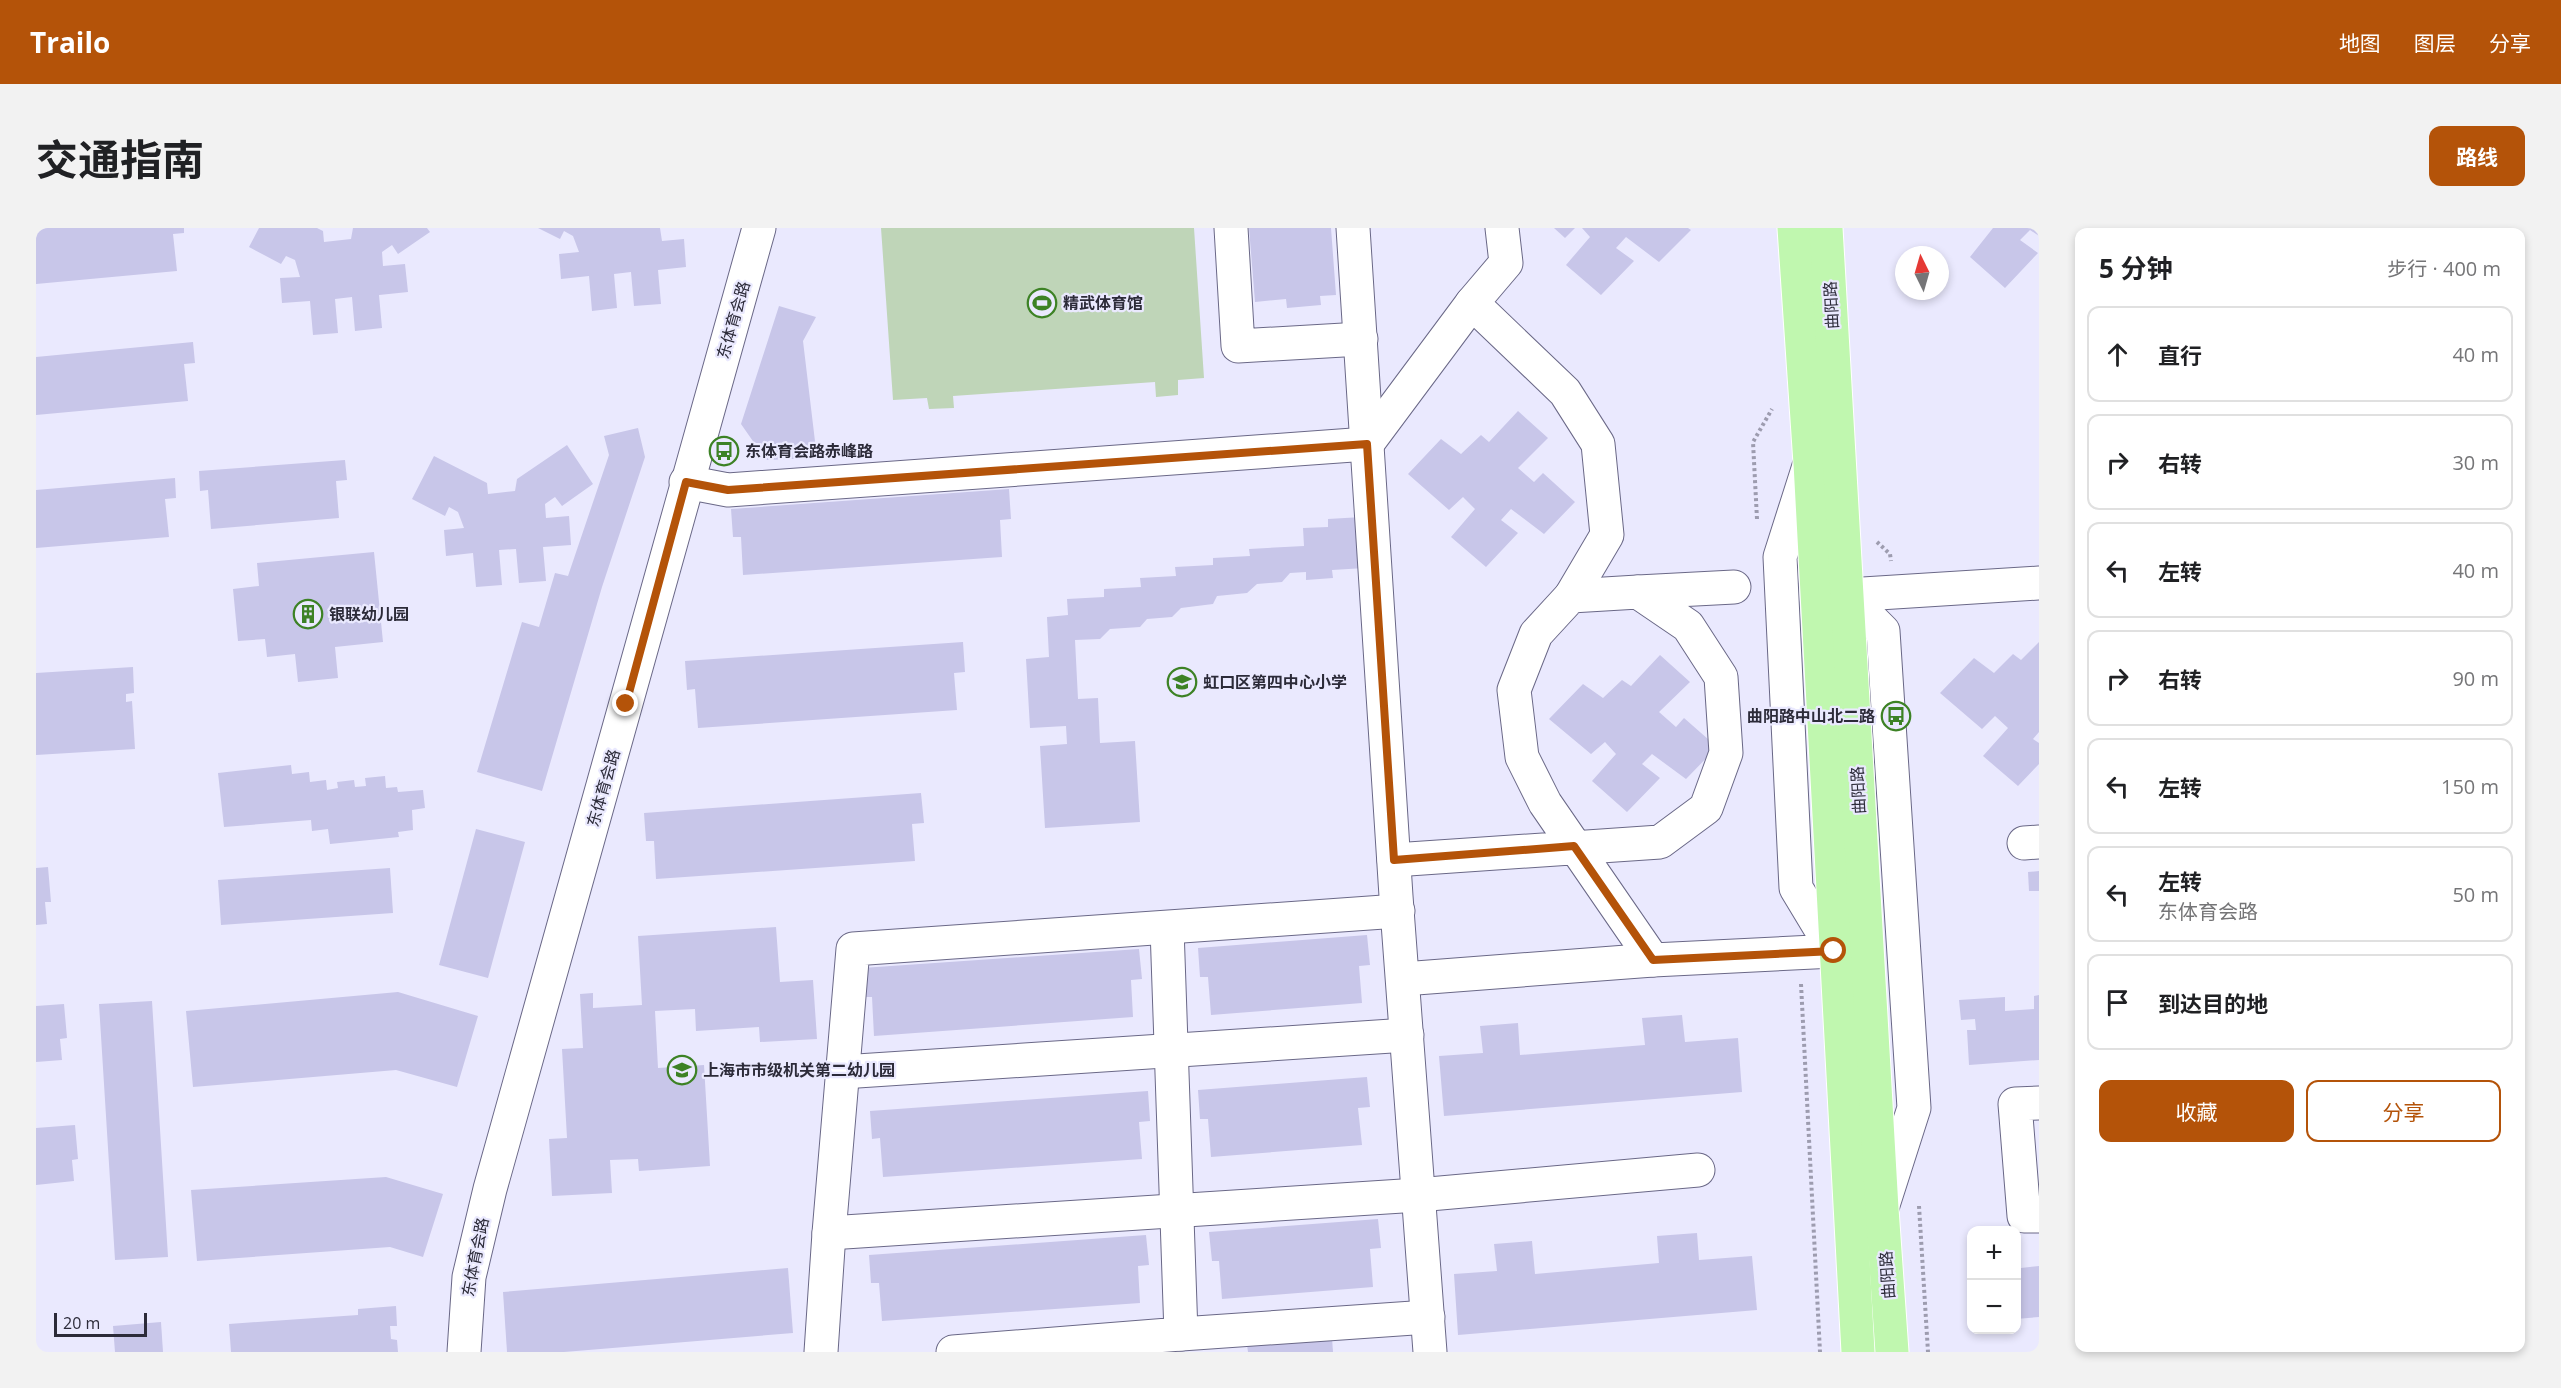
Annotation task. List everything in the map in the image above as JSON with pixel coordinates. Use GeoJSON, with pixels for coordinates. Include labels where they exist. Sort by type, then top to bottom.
{"type":"FeatureCollection","features":[{"type":"Feature","properties":{"kind":"main road","name":"曲阳路"},"geometry":{"type":"LineString","coordinates":[[1794,228],[1810,463],[1834,951],[1858,1352]]}},
{"type":"Feature","properties":{"kind":"main road","name":"曲阳路"},"geometry":{"type":"LineString","coordinates":[[1826,228],[1892,1352]]}},
{"type":"Feature","properties":{"kind":"street","name":"东体育会路"},"geometry":{"type":"LineString","coordinates":[[464,1352],[469,1277],[490,1189],[686,482],[759,228]]}},
{"type":"Feature","properties":{"kind":"street"},"geometry":{"type":"LineString","coordinates":[[1230,228],[1239,346],[1361,339]]}},
{"type":"Feature","properties":{"kind":"street"},"geometry":{"type":"LineString","coordinates":[[1353,228],[1394,860],[1430,1352]]}},
{"type":"Feature","properties":{"kind":"street"},"geometry":{"type":"LineString","coordinates":[[686,482],[728,490],[1367,444],[1472,303],[1506,262],[1502,228]]}},
{"type":"Feature","properties":{"kind":"street"},"geometry":{"type":"LineString","coordinates":[[1472,303],[1566,392],[1598,444],[1607,535],[1571,596],[1536,634],[1514,690],[1522,757],[1545,803],[1653,960]]}},
{"type":"Feature","properties":{"kind":"street"},"geometry":{"type":"LineString","coordinates":[[1847,595],[2039,583]]}},
{"type":"Feature","properties":{"kind":"street"},"geometry":{"type":"LineString","coordinates":[[1571,596],[1734,587]]}},
{"type":"Feature","properties":{"kind":"street"},"geometry":{"type":"LineString","coordinates":[[1394,860],[1574,846],[1660,842],[1706,808],[1726,753],[1721,677],[1688,626],[1638,592]]}},
{"type":"Feature","properties":{"kind":"street"},"geometry":{"type":"LineString","coordinates":[[821,1352],[853,949],[1398,911]]}},
{"type":"Feature","properties":{"kind":"street"},"geometry":{"type":"LineString","coordinates":[[1167,928],[1181,1334]]}},
{"type":"Feature","properties":{"kind":"street"},"geometry":{"type":"LineString","coordinates":[[1403,980],[1653,960],[1834,951]]}},
{"type":"Feature","properties":{"kind":"street"},"geometry":{"type":"LineString","coordinates":[[842,1072],[1407,1035]]}},
{"type":"Feature","properties":{"kind":"street"},"geometry":{"type":"LineString","coordinates":[[2039,1103],[2015,1104],[2024,1216],[2039,1216]]}},
{"type":"Feature","properties":{"kind":"street"},"geometry":{"type":"LineString","coordinates":[[829,1233],[1418,1195],[1698,1170]]}},
{"type":"Feature","properties":{"kind":"street"},"geometry":{"type":"LineString","coordinates":[[953,1352],[1428,1317]]}},
{"type":"Feature","properties":{"kind":"green space","name":"精武体育馆"},"geometry":{"type":"Polygon","coordinates":[[[881,228],[1194,228],[1204,378],[1178,380],[1178,395],[1156,397],[1155,382],[953,396],[954,408],[929,409],[927,398],[893,400],[881,228]]]}},
{"type":"Feature","properties":{"kind":"building"},"geometry":{"type":"Polygon","coordinates":[[[36,228],[184,228],[184,233],[173,234],[177,271],[36,284],[36,228]]]}},
{"type":"Feature","properties":{"kind":"building"},"geometry":{"type":"Polygon","coordinates":[[[259,228],[317,228],[323,231],[324,242],[351,239],[353,228],[427,228],[430,232],[398,254],[392,245],[382,252],[383,266],[405,264],[408,292],[379,295],[382,328],[355,331],[352,297],[335,299],[338,333],[313,335],[310,301],[282,303],[280,278],[300,277],[295,260],[286,256],[281,264],[249,247],[259,228]]]}},
{"type":"Feature","properties":{"kind":"building"},"geometry":{"type":"Polygon","coordinates":[[[538,228],[660,228],[662,241],[684,239],[686,267],[658,270],[661,304],[634,306],[631,272],[614,274],[617,308],[592,311],[589,276],[561,279],[559,254],[579,252],[573,236],[564,231],[560,239],[538,228]]]}},
{"type":"Feature","properties":{"kind":"building"},"geometry":{"type":"Polygon","coordinates":[[[1249,228],[1331,228],[1336,295],[1320,296],[1321,305],[1287,308],[1286,299],[1255,302],[1249,228]]]}},
{"type":"Feature","properties":{"kind":"building"},"geometry":{"type":"Polygon","coordinates":[[[1554,228],[1575,228],[1565,238],[1554,228]]]}},
{"type":"Feature","properties":{"kind":"building"},"geometry":{"type":"Polygon","coordinates":[[[1582,228],[1688,228],[1691,230],[1659,262],[1626,237],[1616,248],[1634,261],[1601,295],[1566,265],[1590,237],[1582,228]]]}},
{"type":"Feature","properties":{"kind":"building"},"geometry":{"type":"Polygon","coordinates":[[[1993,228],[2039,228],[2039,236],[2030,230],[2020,240],[2038,253],[2005,288],[1970,257],[1993,228]]]}},
{"type":"Feature","properties":{"kind":"building"},"geometry":{"type":"Polygon","coordinates":[[[779,306],[816,317],[803,341],[817,458],[766,460],[741,424],[779,306]]]}},
{"type":"Feature","properties":{"kind":"building"},"geometry":{"type":"Polygon","coordinates":[[[193,342],[195,363],[184,364],[188,401],[36,415],[36,357],[193,342]]]}},
{"type":"Feature","properties":{"kind":"building"},"geometry":{"type":"Polygon","coordinates":[[[1518,411],[1548,438],[1518,468],[1534,482],[1543,473],[1575,502],[1544,534],[1511,509],[1501,520],[1518,533],[1486,567],[1451,537],[1475,509],[1463,497],[1449,510],[1408,474],[1441,439],[1461,454],[1481,435],[1489,442],[1518,411]]]}},
{"type":"Feature","properties":{"kind":"building"},"geometry":{"type":"Polygon","coordinates":[[[638,428],[645,457],[602,587],[542,791],[477,772],[522,622],[539,627],[555,573],[568,576],[609,455],[604,436],[638,428]]]}},
{"type":"Feature","properties":{"kind":"building"},"geometry":{"type":"Polygon","coordinates":[[[567,445],[593,484],[562,506],[555,497],[545,504],[546,518],[569,516],[571,545],[543,547],[546,581],[519,583],[516,549],[499,550],[502,585],[476,587],[473,553],[446,556],[444,530],[464,528],[458,512],[449,507],[445,516],[412,499],[434,456],[487,483],[488,494],[515,491],[517,479],[567,445]]]}},
{"type":"Feature","properties":{"kind":"building"},"geometry":{"type":"Polygon","coordinates":[[[345,460],[347,480],[336,481],[339,518],[211,529],[208,490],[200,491],[199,471],[345,460]]]}},
{"type":"Feature","properties":{"kind":"building"},"geometry":{"type":"Polygon","coordinates":[[[175,478],[176,498],[165,499],[169,537],[36,548],[36,490],[175,478]]]}},
{"type":"Feature","properties":{"kind":"building"},"geometry":{"type":"Polygon","coordinates":[[[1009,489],[1011,519],[1000,520],[1002,557],[743,575],[741,537],[733,537],[731,509],[1009,489]]]}},
{"type":"Feature","properties":{"kind":"building"},"geometry":{"type":"Polygon","coordinates":[[[1362,517],[1365,568],[1332,570],[1333,578],[1306,580],[1306,572],[1290,573],[1282,582],[1257,584],[1247,593],[1217,596],[1213,604],[1181,608],[1172,617],[1147,619],[1140,627],[1110,629],[1100,639],[1075,640],[1078,699],[1098,698],[1100,743],[1135,741],[1140,822],[1045,828],[1040,746],[1067,744],[1066,726],[1030,728],[1026,659],[1049,657],[1047,617],[1068,615],[1067,599],[1104,597],[1104,589],[1141,587],[1140,578],[1176,576],[1175,567],[1213,565],[1213,558],[1250,556],[1249,549],[1304,546],[1303,528],[1328,527],[1328,519],[1362,517]]]}},
{"type":"Feature","properties":{"kind":"building","name":"银联幼儿园"},"geometry":{"type":"Polygon","coordinates":[[[374,552],[383,642],[335,647],[338,678],[298,682],[295,654],[267,657],[265,639],[238,641],[233,589],[259,586],[257,563],[374,552]]]}},
{"type":"Feature","properties":{"kind":"building"},"geometry":{"type":"Polygon","coordinates":[[[963,642],[965,672],[954,673],[957,710],[698,728],[695,689],[687,690],[685,661],[963,642]]]}},
{"type":"Feature","properties":{"kind":"building"},"geometry":{"type":"Polygon","coordinates":[[[2039,642],[2039,732],[2033,739],[2039,743],[2039,764],[2018,786],[1983,756],[2008,728],[1995,716],[1982,729],[1940,693],[1974,658],[1994,673],[2013,654],[2021,660],[2039,642]]]}},
{"type":"Feature","properties":{"kind":"building"},"geometry":{"type":"Polygon","coordinates":[[[1660,655],[1690,682],[1659,712],[1676,727],[1684,718],[1717,747],[1686,779],[1652,754],[1642,764],[1660,778],[1627,812],[1592,781],[1616,754],[1605,742],[1591,754],[1549,719],[1583,684],[1603,698],[1622,680],[1631,686],[1660,655]]]}},
{"type":"Feature","properties":{"kind":"building"},"geometry":{"type":"Polygon","coordinates":[[[133,667],[134,693],[126,694],[126,702],[132,701],[135,749],[36,755],[36,673],[133,667]]]}},
{"type":"Feature","properties":{"kind":"building"},"geometry":{"type":"Polygon","coordinates":[[[291,765],[292,774],[309,772],[310,782],[326,780],[327,790],[338,788],[337,782],[354,780],[355,787],[366,786],[365,778],[385,776],[386,788],[397,787],[398,792],[423,790],[425,808],[412,810],[413,830],[398,832],[399,837],[330,844],[328,829],[312,831],[311,820],[224,827],[218,773],[291,765]]]}},
{"type":"Feature","properties":{"kind":"building"},"geometry":{"type":"Polygon","coordinates":[[[921,793],[924,823],[912,824],[915,861],[656,879],[654,841],[646,841],[644,813],[921,793]]]}},
{"type":"Feature","properties":{"kind":"building"},"geometry":{"type":"Polygon","coordinates":[[[476,829],[525,842],[488,978],[439,965],[476,829]]]}},
{"type":"Feature","properties":{"kind":"building"},"geometry":{"type":"Polygon","coordinates":[[[48,867],[51,902],[45,902],[47,924],[36,925],[36,868],[48,867]]]}},
{"type":"Feature","properties":{"kind":"building"},"geometry":{"type":"Polygon","coordinates":[[[390,868],[393,913],[221,925],[218,880],[390,868]]]}},
{"type":"Feature","properties":{"kind":"building"},"geometry":{"type":"Polygon","coordinates":[[[2039,871],[2039,891],[2029,891],[2028,872],[2039,871]]]}},
{"type":"Feature","properties":{"kind":"building"},"geometry":{"type":"Polygon","coordinates":[[[776,927],[780,982],[813,980],[817,1039],[760,1042],[759,1027],[696,1031],[695,1009],[655,1011],[658,1068],[704,1065],[710,1166],[639,1171],[638,1159],[610,1160],[612,1193],[552,1196],[549,1139],[567,1138],[562,1049],[583,1048],[580,994],[593,993],[593,1008],[642,1005],[638,936],[776,927]]]}},
{"type":"Feature","properties":{"kind":"building"},"geometry":{"type":"Polygon","coordinates":[[[1367,935],[1370,965],[1359,966],[1362,1003],[1211,1015],[1208,977],[1200,977],[1198,948],[1367,935]]]}},
{"type":"Feature","properties":{"kind":"building"},"geometry":{"type":"Polygon","coordinates":[[[1139,949],[1142,979],[1131,980],[1133,1017],[874,1036],[872,997],[864,997],[862,968],[1139,949]]]}},
{"type":"Feature","properties":{"kind":"building"},"geometry":{"type":"Polygon","coordinates":[[[398,992],[478,1016],[457,1087],[396,1070],[193,1087],[186,1011],[398,992]]]}},
{"type":"Feature","properties":{"kind":"building"},"geometry":{"type":"Polygon","coordinates":[[[2039,995],[2039,1060],[1969,1065],[1967,1030],[1976,1030],[1975,1019],[1961,1020],[1959,1000],[2005,997],[2005,1011],[2034,1009],[2034,996],[2039,995]]]}},
{"type":"Feature","properties":{"kind":"building"},"geometry":{"type":"Polygon","coordinates":[[[152,1001],[168,1257],[115,1260],[99,1004],[152,1001]]]}},
{"type":"Feature","properties":{"kind":"building"},"geometry":{"type":"Polygon","coordinates":[[[64,1004],[67,1038],[60,1039],[62,1060],[36,1062],[36,1006],[64,1004]]]}},
{"type":"Feature","properties":{"kind":"building"},"geometry":{"type":"Polygon","coordinates":[[[1682,1015],[1685,1042],[1738,1038],[1742,1092],[1444,1116],[1439,1056],[1483,1053],[1480,1026],[1518,1023],[1520,1055],[1645,1045],[1642,1018],[1682,1015]]]}},
{"type":"Feature","properties":{"kind":"building"},"geometry":{"type":"Polygon","coordinates":[[[1367,1077],[1370,1107],[1358,1108],[1362,1145],[1211,1157],[1208,1119],[1200,1119],[1198,1090],[1367,1077]]]}},
{"type":"Feature","properties":{"kind":"building"},"geometry":{"type":"Polygon","coordinates":[[[1148,1091],[1150,1121],[1139,1122],[1142,1159],[883,1177],[880,1138],[872,1139],[870,1111],[1148,1091]]]}},
{"type":"Feature","properties":{"kind":"building"},"geometry":{"type":"Polygon","coordinates":[[[75,1125],[78,1159],[72,1160],[74,1181],[36,1185],[36,1128],[75,1125]]]}},
{"type":"Feature","properties":{"kind":"building"},"geometry":{"type":"Polygon","coordinates":[[[386,1177],[443,1194],[423,1257],[390,1247],[197,1261],[191,1190],[386,1177]]]}},
{"type":"Feature","properties":{"kind":"building"},"geometry":{"type":"Polygon","coordinates":[[[1378,1219],[1381,1248],[1370,1249],[1373,1287],[1222,1299],[1219,1261],[1212,1261],[1209,1232],[1378,1219]]]}},
{"type":"Feature","properties":{"kind":"building"},"geometry":{"type":"Polygon","coordinates":[[[1697,1233],[1699,1260],[1752,1256],[1757,1310],[1458,1335],[1454,1274],[1497,1271],[1494,1244],[1532,1241],[1535,1274],[1659,1263],[1657,1236],[1697,1233]]]}},
{"type":"Feature","properties":{"kind":"building"},"geometry":{"type":"Polygon","coordinates":[[[1146,1235],[1149,1265],[1138,1266],[1140,1303],[882,1321],[879,1283],[871,1283],[869,1255],[1146,1235]]]}},
{"type":"Feature","properties":{"kind":"building"},"geometry":{"type":"Polygon","coordinates":[[[2039,1266],[2039,1317],[2021,1319],[2021,1268],[2039,1266]]]}},
{"type":"Feature","properties":{"kind":"building"},"geometry":{"type":"Polygon","coordinates":[[[788,1268],[793,1333],[564,1352],[507,1352],[503,1292],[788,1268]]]}},
{"type":"Feature","properties":{"kind":"building"},"geometry":{"type":"Polygon","coordinates":[[[396,1306],[397,1326],[390,1326],[391,1339],[397,1340],[398,1352],[231,1352],[229,1324],[358,1315],[358,1309],[396,1306]]]}},
{"type":"Feature","properties":{"kind":"building"},"geometry":{"type":"Polygon","coordinates":[[[161,1322],[163,1352],[115,1352],[113,1326],[161,1322]]]}},
{"type":"Feature","properties":{"kind":"building"},"geometry":{"type":"Polygon","coordinates":[[[1332,1338],[1333,1352],[1248,1352],[1247,1345],[1332,1338]]]}},
{"type":"Feature","properties":{"kind":"place","name":"精武体育馆"},"geometry":{"type":"Point","coordinates":[1042,303]}},
{"type":"Feature","properties":{"kind":"place","name":"东体育会路赤峰路"},"geometry":{"type":"Point","coordinates":[724,451]}},
{"type":"Feature","properties":{"kind":"place","name":"银联幼儿园"},"geometry":{"type":"Point","coordinates":[308,614]}},
{"type":"Feature","properties":{"kind":"place","name":"虹口区第四中心小学"},"geometry":{"type":"Point","coordinates":[1182,682]}},
{"type":"Feature","properties":{"kind":"place","name":"曲阳路中山北二路"},"geometry":{"type":"Point","coordinates":[1896,716]}},
{"type":"Feature","properties":{"kind":"place","name":"上海市市级机关第二幼儿园"},"geometry":{"type":"Point","coordinates":[682,1070]}},
{"type":"Feature","properties":{"kind":"route"},"geometry":{"type":"LineString","coordinates":[[626,704],[686,482],[728,490],[1367,444],[1394,860],[1574,846],[1653,960],[1834,951]]}}]}
